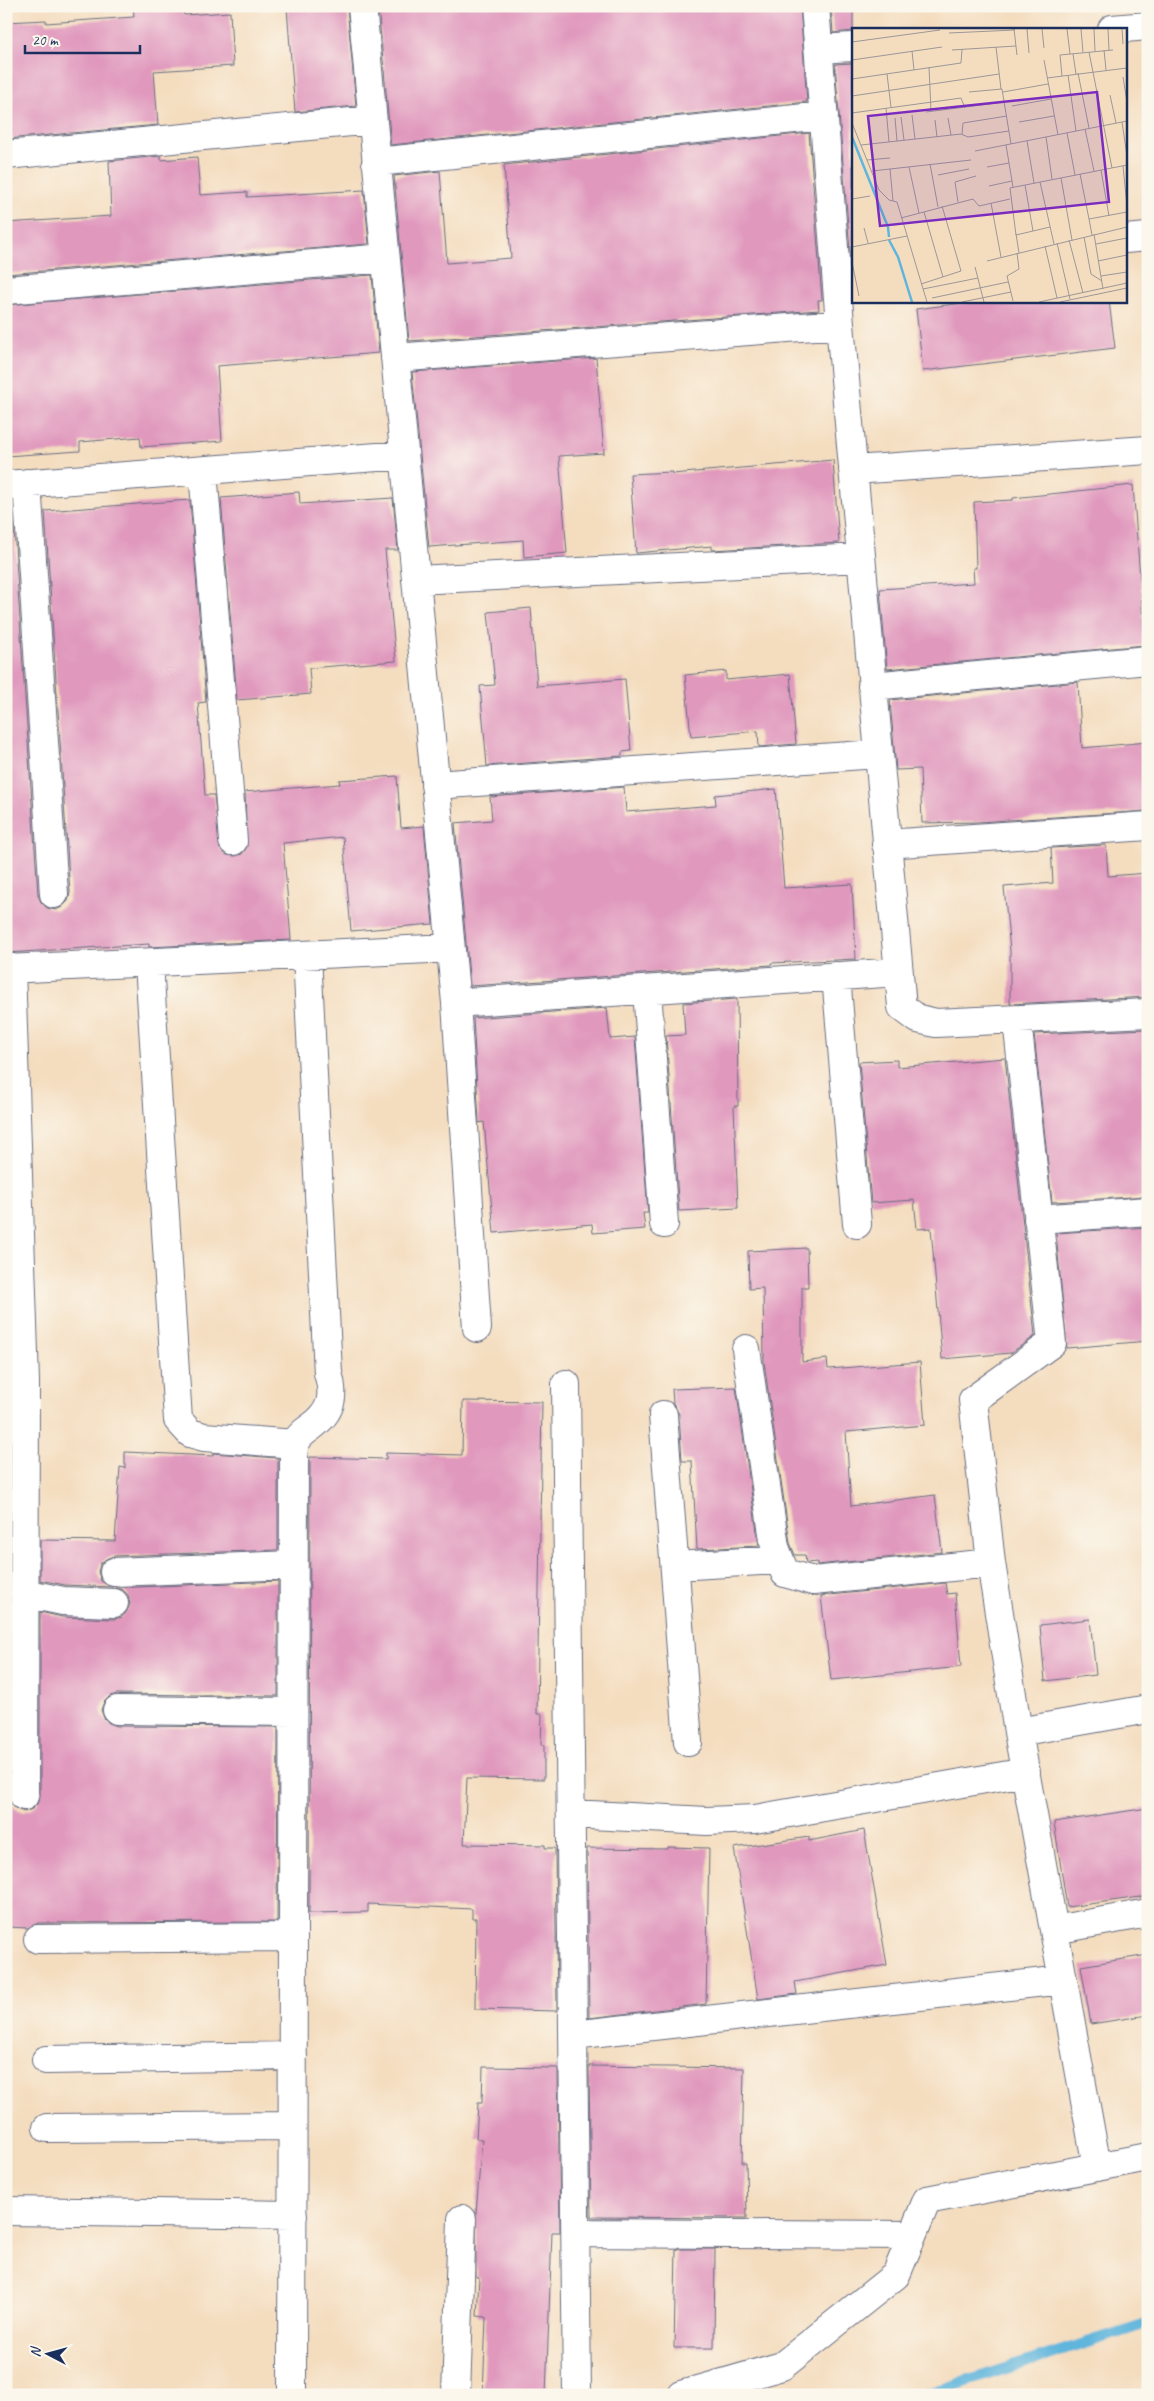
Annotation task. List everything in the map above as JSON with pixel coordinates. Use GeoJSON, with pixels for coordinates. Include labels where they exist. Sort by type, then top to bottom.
{"type":"FeatureCollection","features":[{"type":"Feature","properties":{"kind":"street"},"geometry":{"type":"LineString","coordinates":[[362,6],[456,1003],[477,1328]]}},
{"type":"Feature","properties":{"kind":"street"},"geometry":{"type":"LineString","coordinates":[[815,6],[824,116],[844,262],[840,324],[902,1007],[918,1020],[936,1023],[1148,1013]]}},
{"type":"Feature","properties":{"kind":"street"},"geometry":{"type":"LineString","coordinates":[[1124,28],[1148,26]]}},
{"type":"Feature","properties":{"kind":"street"},"geometry":{"type":"LineString","coordinates":[[818,49],[852,47]]}},
{"type":"Feature","properties":{"kind":"street"},"geometry":{"type":"LineString","coordinates":[[376,162],[824,116]]}},
{"type":"Feature","properties":{"kind":"street"},"geometry":{"type":"LineString","coordinates":[[6,155],[372,120]]}},
{"type":"Feature","properties":{"kind":"street"},"geometry":{"type":"LineString","coordinates":[[1126,239],[1148,237]]}},
{"type":"Feature","properties":{"kind":"street"},"geometry":{"type":"LineString","coordinates":[[6,290],[385,258]]}},
{"type":"Feature","properties":{"kind":"street"},"geometry":{"type":"LineString","coordinates":[[395,358],[840,324]]}},
{"type":"Feature","properties":{"kind":"street"},"geometry":{"type":"LineString","coordinates":[[853,470],[1148,450]]}},
{"type":"Feature","properties":{"kind":"street"},"geometry":{"type":"LineString","coordinates":[[54,894],[17,484],[404,455]]}},
{"type":"Feature","properties":{"kind":"street"},"geometry":{"type":"LineString","coordinates":[[203,471],[233,841]]}},
{"type":"Feature","properties":{"kind":"street"},"geometry":{"type":"LineString","coordinates":[[416,580],[861,558]]}},
{"type":"Feature","properties":{"kind":"street"},"geometry":{"type":"LineString","coordinates":[[872,686],[1148,660]]}},
{"type":"Feature","properties":{"kind":"street"},"geometry":{"type":"LineString","coordinates":[[435,785],[878,754]]}},
{"type":"Feature","properties":{"kind":"street"},"geometry":{"type":"LineString","coordinates":[[886,844],[1148,826]]}},
{"type":"Feature","properties":{"kind":"street"},"geometry":{"type":"LineString","coordinates":[[24,1796],[15,1741],[24,1593],[16,1384],[8,968],[450,948]]}},
{"type":"Feature","properties":{"kind":"street"},"geometry":{"type":"LineString","coordinates":[[292,2395],[293,1565],[295,1444],[302,1434],[319,1421],[330,1407],[332,1388],[328,1373],[307,955]]}},
{"type":"Feature","properties":{"kind":"street"},"geometry":{"type":"LineString","coordinates":[[149,963],[178,1420],[190,1433],[204,1437],[295,1444]]}},
{"type":"Feature","properties":{"kind":"street"},"geometry":{"type":"LineString","coordinates":[[456,1003],[898,972]]}},
{"type":"Feature","properties":{"kind":"street"},"geometry":{"type":"LineString","coordinates":[[836,976],[857,1224]]}},
{"type":"Feature","properties":{"kind":"street"},"geometry":{"type":"LineString","coordinates":[[648,990],[664,1224]]}},
{"type":"Feature","properties":{"kind":"street"},"geometry":{"type":"LineString","coordinates":[[1016,1020],[1052,1343],[973,1400],[991,1564],[1018,1732],[1097,2167]]}},
{"type":"Feature","properties":{"kind":"street"},"geometry":{"type":"LineString","coordinates":[[1038,1219],[1148,1211]]}},
{"type":"Feature","properties":{"kind":"street"},"geometry":{"type":"LineString","coordinates":[[746,1349],[775,1547],[785,1573],[813,1581],[991,1564]]}},
{"type":"Feature","properties":{"kind":"street"},"geometry":{"type":"LineString","coordinates":[[566,1384],[577,2395]]}},
{"type":"Feature","properties":{"kind":"street"},"geometry":{"type":"LineString","coordinates":[[664,1415],[688,1742]]}},
{"type":"Feature","properties":{"kind":"street"},"geometry":{"type":"LineString","coordinates":[[675,1566],[780,1560]]}},
{"type":"Feature","properties":{"kind":"street"},"geometry":{"type":"LineString","coordinates":[[114,1572],[293,1565]]}},
{"type":"Feature","properties":{"kind":"street"},"geometry":{"type":"LineString","coordinates":[[24,1593],[63,1601],[114,1603]]}},
{"type":"Feature","properties":{"kind":"street"},"geometry":{"type":"LineString","coordinates":[[1018,1732],[1148,1709]]}},
{"type":"Feature","properties":{"kind":"street"},"geometry":{"type":"LineString","coordinates":[[117,1710],[293,1712]]}},
{"type":"Feature","properties":{"kind":"street"},"geometry":{"type":"LineString","coordinates":[[571,1814],[707,1821],[755,1819],[1026,1772]]}},
{"type":"Feature","properties":{"kind":"street"},"geometry":{"type":"LineString","coordinates":[[1054,1930],[1148,1913]]}},
{"type":"Feature","properties":{"kind":"street"},"geometry":{"type":"LineString","coordinates":[[38,1939],[293,1937]]}},
{"type":"Feature","properties":{"kind":"street"},"geometry":{"type":"LineString","coordinates":[[573,2035],[1063,1980]]}},
{"type":"Feature","properties":{"kind":"street"},"geometry":{"type":"LineString","coordinates":[[46,2060],[293,2056]]}},
{"type":"Feature","properties":{"kind":"street"},"geometry":{"type":"LineString","coordinates":[[47,2128],[292,2126]]}},
{"type":"Feature","properties":{"kind":"street"},"geometry":{"type":"LineString","coordinates":[[681,2395],[782,2366],[896,2276],[927,2200],[1148,2157]]}},
{"type":"Feature","properties":{"kind":"street"},"geometry":{"type":"LineString","coordinates":[[6,2211],[293,2215]]}},
{"type":"Feature","properties":{"kind":"street"},"geometry":{"type":"LineString","coordinates":[[456,2395],[462,2219]]}},
{"type":"Feature","properties":{"kind":"street"},"geometry":{"type":"LineString","coordinates":[[576,2233],[912,2235]]}},
{"type":"Feature","properties":{"kind":"building"},"geometry":{"type":"Polygon","coordinates":[[[133,6],[183,6],[184,15],[230,12],[233,66],[154,71],[158,125],[6,139],[6,22],[46,20],[46,23],[134,17],[133,6]]]}},
{"type":"Feature","properties":{"kind":"building"},"geometry":{"type":"Polygon","coordinates":[[[347,6],[356,106],[295,112],[287,8],[347,6]]]}},
{"type":"Feature","properties":{"kind":"building"},"geometry":{"type":"Polygon","coordinates":[[[378,6],[800,6],[807,102],[391,145],[378,6]]]}},
{"type":"Feature","properties":{"kind":"building"},"geometry":{"type":"Polygon","coordinates":[[[831,6],[853,6],[852,31],[833,33],[831,6]]]}},
{"type":"Feature","properties":{"kind":"building"},"geometry":{"type":"Polygon","coordinates":[[[852,63],[852,275],[835,64],[852,63]]]}},
{"type":"Feature","properties":{"kind":"building"},"geometry":{"type":"Polygon","coordinates":[[[809,133],[822,300],[818,300],[819,310],[409,341],[394,176],[440,171],[447,263],[511,258],[504,165],[809,133]]]}},
{"type":"Feature","properties":{"kind":"building"},"geometry":{"type":"Polygon","coordinates":[[[161,156],[161,160],[197,157],[200,195],[247,192],[247,197],[364,190],[369,244],[6,274],[6,223],[111,216],[109,161],[161,156]]]}},
{"type":"Feature","properties":{"kind":"building"},"geometry":{"type":"Polygon","coordinates":[[[372,275],[379,353],[217,366],[222,441],[141,447],[140,437],[80,442],[80,451],[6,456],[6,305],[372,275]]]}},
{"type":"Feature","properties":{"kind":"building"},"geometry":{"type":"Polygon","coordinates":[[[970,302],[1109,302],[1115,348],[923,371],[916,309],[970,302]]]}},
{"type":"Feature","properties":{"kind":"building"},"geometry":{"type":"Polygon","coordinates":[[[596,358],[604,453],[559,456],[567,553],[524,557],[523,540],[429,547],[412,372],[596,358]]]}},
{"type":"Feature","properties":{"kind":"building"},"geometry":{"type":"Polygon","coordinates":[[[833,460],[839,543],[712,550],[712,546],[636,553],[630,474],[672,472],[672,474],[833,460]]]}},
{"type":"Feature","properties":{"kind":"building"},"geometry":{"type":"Polygon","coordinates":[[[1133,485],[1145,645],[887,669],[880,589],[974,583],[973,568],[976,568],[974,502],[1013,500],[1013,498],[1133,485]]]}},
{"type":"Feature","properties":{"kind":"building"},"geometry":{"type":"Polygon","coordinates":[[[299,492],[300,504],[393,498],[398,550],[385,550],[396,661],[309,668],[311,694],[237,700],[221,498],[299,492]]]}},
{"type":"Feature","properties":{"kind":"building"},"geometry":{"type":"Polygon","coordinates":[[[190,500],[206,702],[198,703],[205,795],[214,795],[220,849],[227,855],[235,856],[242,854],[247,847],[245,792],[340,784],[339,780],[397,776],[401,828],[424,826],[433,924],[351,931],[343,837],[283,843],[291,940],[149,947],[149,944],[6,953],[6,514],[13,514],[38,895],[41,902],[47,908],[56,910],[68,901],[70,893],[45,511],[190,500]]]}},
{"type":"Feature","properties":{"kind":"building"},"geometry":{"type":"Polygon","coordinates":[[[531,608],[537,686],[625,679],[631,751],[622,752],[622,756],[487,766],[480,686],[495,685],[488,612],[531,608]]]}},
{"type":"Feature","properties":{"kind":"building"},"geometry":{"type":"Polygon","coordinates":[[[726,671],[726,680],[790,674],[796,744],[759,747],[758,731],[691,737],[685,675],[726,671]]]}},
{"type":"Feature","properties":{"kind":"building"},"geometry":{"type":"Polygon","coordinates":[[[1078,682],[1082,748],[1148,742],[1148,811],[978,822],[922,823],[920,769],[896,770],[890,700],[1078,682]]]}},
{"type":"Feature","properties":{"kind":"building"},"geometry":{"type":"Polygon","coordinates":[[[624,787],[626,812],[716,805],[715,795],[776,789],[784,888],[852,884],[856,959],[771,963],[771,965],[470,986],[455,823],[492,820],[490,797],[624,787]]]}},
{"type":"Feature","properties":{"kind":"building"},"geometry":{"type":"Polygon","coordinates":[[[1106,845],[1108,876],[1148,873],[1148,997],[1010,1004],[1010,951],[1004,887],[1053,883],[1051,848],[1106,845]]]}},
{"type":"Feature","properties":{"kind":"building"},"geometry":{"type":"Polygon","coordinates":[[[737,999],[738,1106],[734,1106],[738,1208],[679,1211],[666,1036],[685,1035],[683,1003],[737,999]]]}},
{"type":"Feature","properties":{"kind":"building"},"geometry":{"type":"Polygon","coordinates":[[[607,1008],[610,1039],[635,1037],[648,1213],[643,1213],[645,1229],[593,1233],[592,1224],[494,1233],[484,1122],[479,1123],[473,1018],[607,1008]]]}},
{"type":"Feature","properties":{"kind":"building"},"geometry":{"type":"Polygon","coordinates":[[[1148,1029],[1148,1196],[1052,1202],[1034,1034],[1148,1029]]]}},
{"type":"Feature","properties":{"kind":"building"},"geometry":{"type":"Polygon","coordinates":[[[1005,1058],[1035,1336],[1011,1353],[942,1359],[931,1228],[917,1229],[914,1200],[871,1203],[859,1062],[897,1060],[897,1067],[1005,1058]]]}},
{"type":"Feature","properties":{"kind":"building"},"geometry":{"type":"Polygon","coordinates":[[[1148,1227],[1148,1341],[1067,1348],[1056,1233],[1148,1227]]]}},
{"type":"Feature","properties":{"kind":"building"},"geometry":{"type":"Polygon","coordinates":[[[807,1248],[808,1287],[802,1287],[802,1362],[827,1359],[828,1369],[920,1362],[925,1425],[846,1432],[851,1506],[935,1495],[942,1552],[817,1565],[817,1562],[806,1563],[805,1555],[795,1555],[790,1543],[764,1362],[763,1288],[749,1289],[748,1251],[807,1248]]]}},
{"type":"Feature","properties":{"kind":"building"},"geometry":{"type":"Polygon","coordinates":[[[736,1387],[759,1546],[697,1549],[692,1461],[682,1461],[679,1414],[673,1403],[672,1389],[736,1387]]]}},
{"type":"Feature","properties":{"kind":"building"},"geometry":{"type":"Polygon","coordinates":[[[463,1401],[542,1402],[537,1714],[542,1714],[541,1745],[544,1745],[544,1779],[467,1778],[464,1844],[545,1845],[545,1848],[555,1848],[557,2011],[475,2009],[476,1918],[472,1918],[472,1909],[368,1904],[368,1912],[309,1913],[310,1457],[386,1459],[386,1453],[462,1455],[463,1401]]]}},
{"type":"Feature","properties":{"kind":"building"},"geometry":{"type":"Polygon","coordinates":[[[125,1452],[213,1456],[213,1453],[278,1458],[278,1550],[113,1556],[100,1564],[98,1572],[101,1581],[113,1587],[65,1585],[40,1580],[40,1540],[115,1541],[120,1467],[125,1468],[125,1452]]]}},
{"type":"Feature","properties":{"kind":"building"},"geometry":{"type":"Polygon","coordinates":[[[278,1581],[278,1696],[117,1694],[110,1696],[104,1702],[101,1710],[104,1718],[109,1723],[117,1726],[278,1727],[277,1922],[38,1923],[28,1928],[6,1927],[6,1583],[9,1583],[8,1796],[10,1803],[16,1809],[24,1812],[32,1809],[37,1804],[40,1796],[40,1612],[62,1617],[114,1619],[122,1617],[130,1604],[128,1595],[123,1590],[115,1588],[278,1581]]]}},
{"type":"Feature","properties":{"kind":"building"},"geometry":{"type":"Polygon","coordinates":[[[945,1583],[947,1594],[955,1593],[961,1667],[831,1680],[821,1596],[945,1583]]]}},
{"type":"Feature","properties":{"kind":"building"},"geometry":{"type":"Polygon","coordinates":[[[1090,1619],[1096,1675],[1045,1681],[1040,1625],[1090,1619]]]}},
{"type":"Feature","properties":{"kind":"building"},"geometry":{"type":"Polygon","coordinates":[[[1148,1808],[1148,1896],[1067,1907],[1054,1822],[1148,1808]]]}},
{"type":"Feature","properties":{"kind":"building"},"geometry":{"type":"Polygon","coordinates":[[[864,1830],[887,1965],[795,1982],[797,1994],[758,1999],[734,1848],[809,1837],[809,1841],[864,1830]]]}},
{"type":"Feature","properties":{"kind":"building"},"geometry":{"type":"Polygon","coordinates":[[[668,1847],[709,1848],[706,2004],[589,2018],[587,1848],[668,1849],[668,1847]]]}},
{"type":"Feature","properties":{"kind":"building"},"geometry":{"type":"Polygon","coordinates":[[[1148,1955],[1148,2015],[1091,2024],[1081,1966],[1148,1955]]]}},
{"type":"Feature","properties":{"kind":"building"},"geometry":{"type":"Polygon","coordinates":[[[589,2066],[744,2068],[742,2163],[746,2163],[747,2218],[591,2217],[589,2066]]]}},
{"type":"Feature","properties":{"kind":"building"},"geometry":{"type":"Polygon","coordinates":[[[483,2067],[558,2068],[560,2232],[552,2232],[546,2395],[483,2395],[486,2317],[477,2316],[479,2277],[476,2277],[476,2213],[482,2139],[476,2139],[478,2103],[482,2103],[483,2067]]]}},
{"type":"Feature","properties":{"kind":"building"},"geometry":{"type":"Polygon","coordinates":[[[676,2249],[715,2249],[714,2348],[674,2348],[676,2249]]]}},
{"type":"Feature","properties":{"kind":"waterway"},"geometry":{"type":"LineString","coordinates":[[924,2395],[1148,2323]]}}]}
